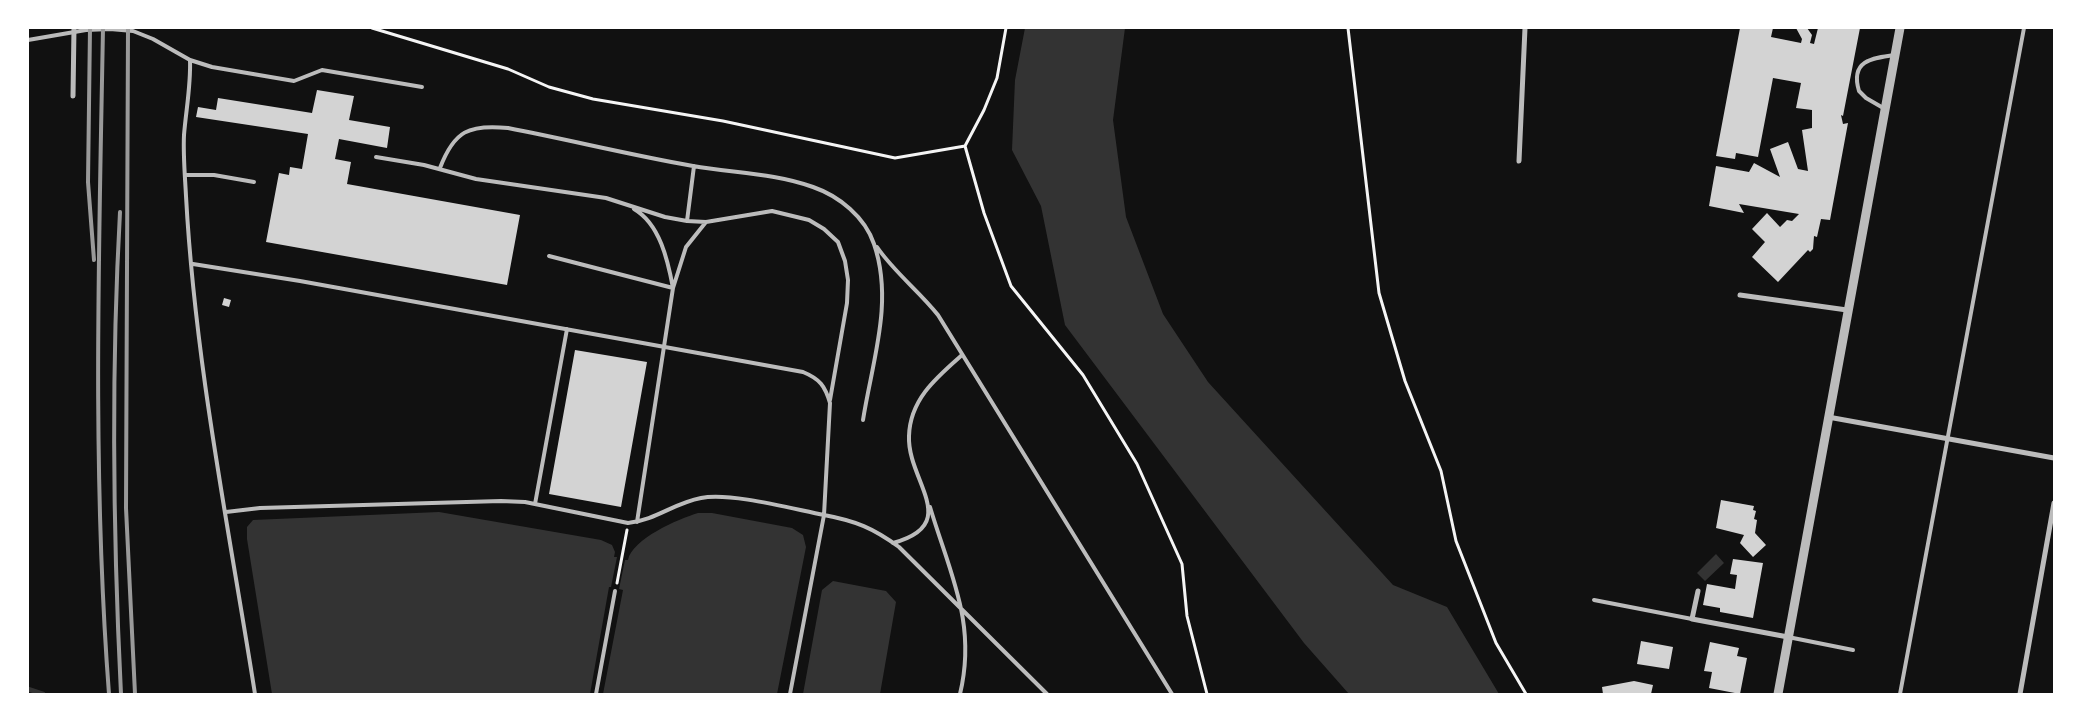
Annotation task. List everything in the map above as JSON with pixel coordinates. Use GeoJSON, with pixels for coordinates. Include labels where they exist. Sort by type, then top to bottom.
{"type":"FeatureCollection","features":[{"type":"Feature","properties":{"kind":"street"},"geometry":{"type":"LineString","coordinates":[[73,96],[74,28]]}},
{"type":"Feature","properties":{"kind":"street"},"geometry":{"type":"LineString","coordinates":[[1519,161],[1525,28]]}},
{"type":"Feature","properties":{"kind":"street"},"geometry":{"type":"LineString","coordinates":[[1778,694],[1900,28]]}},
{"type":"Feature","properties":{"kind":"street"},"geometry":{"type":"LineString","coordinates":[[1740,295],[1848,310]]}},
{"type":"Feature","properties":{"kind":"street"},"geometry":{"type":"LineString","coordinates":[[1828,417],[2054,458]]}},
{"type":"Feature","properties":{"kind":"street"},"geometry":{"type":"LineString","coordinates":[[2020,694],[2054,504]]}},
{"type":"Feature","properties":{"kind":"street"},"geometry":{"type":"LineString","coordinates":[[1698,591],[1692,619],[1788,637]]}},
{"type":"Feature","properties":{"kind":"lane"},"geometry":{"type":"LineString","coordinates":[[1900,694],[2024,28]]}},
{"type":"Feature","properties":{"kind":"lane"},"geometry":{"type":"LineString","coordinates":[[28,40],[86,30],[110,29],[133,31],[153,39],[190,60],[212,67],[294,81],[322,70],[422,87]]}},
{"type":"Feature","properties":{"kind":"lane"},"geometry":{"type":"LineString","coordinates":[[1885,109],[1866,98],[1859,91],[1858,73],[1861,65],[1866,60],[1895,55]]}},
{"type":"Feature","properties":{"kind":"lane"},"geometry":{"type":"LineString","coordinates":[[190,60],[184,138],[193,264],[215,462],[226,512],[256,694]]}},
{"type":"Feature","properties":{"kind":"lane"},"geometry":{"type":"LineString","coordinates":[[440,168],[447,150],[455,138],[470,129],[485,125],[694,166],[788,180],[813,187],[834,197],[853,212],[866,228],[886,260],[925,299],[938,316],[1172,694]]}},
{"type":"Feature","properties":{"kind":"lane"},"geometry":{"type":"LineString","coordinates":[[376,157],[440,168],[476,179],[555,189],[606,198],[665,217],[688,221],[706,222],[772,211],[789,213],[809,220],[824,229],[838,242],[845,261],[848,295],[830,402],[824,515],[790,694]]}},
{"type":"Feature","properties":{"kind":"lane"},"geometry":{"type":"LineString","coordinates":[[688,221],[694,166]]}},
{"type":"Feature","properties":{"kind":"lane"},"geometry":{"type":"LineString","coordinates":[[186,175],[214,175],[254,182]]}},
{"type":"Feature","properties":{"kind":"lane"},"geometry":{"type":"LineString","coordinates":[[626,204],[640,213],[652,226],[669,265],[673,288]]}},
{"type":"Feature","properties":{"kind":"lane"},"geometry":{"type":"LineString","coordinates":[[638,522],[673,288],[686,247],[706,222]]}},
{"type":"Feature","properties":{"kind":"lane"},"geometry":{"type":"LineString","coordinates":[[863,420],[883,306],[882,278],[874,243]]}},
{"type":"Feature","properties":{"kind":"lane"},"geometry":{"type":"LineString","coordinates":[[549,256],[673,288]]}},
{"type":"Feature","properties":{"kind":"lane"},"geometry":{"type":"LineString","coordinates":[[193,264],[803,372],[816,377],[825,387],[830,402]]}},
{"type":"Feature","properties":{"kind":"lane"},"geometry":{"type":"LineString","coordinates":[[535,504],[566,329]]}},
{"type":"Feature","properties":{"kind":"lane"},"geometry":{"type":"LineString","coordinates":[[960,694],[966,636],[962,609],[928,500],[909,456],[909,434],[912,416],[922,394],[935,378],[962,355]]}},
{"type":"Feature","properties":{"kind":"lane"},"geometry":{"type":"LineString","coordinates":[[226,512],[260,508],[501,501],[535,504],[628,523],[646,521],[672,508],[705,497],[725,497],[856,521],[874,529],[893,543],[1047,694]]}},
{"type":"Feature","properties":{"kind":"lane"},"geometry":{"type":"LineString","coordinates":[[893,543],[912,538],[921,530],[928,516],[928,500]]}},
{"type":"Feature","properties":{"kind":"lane"},"geometry":{"type":"LineString","coordinates":[[596,694],[615,591]]}},
{"type":"Feature","properties":{"kind":"lane"},"geometry":{"type":"LineString","coordinates":[[1594,600],[1692,619]]}},
{"type":"Feature","properties":{"kind":"lane"},"geometry":{"type":"LineString","coordinates":[[1788,637],[1853,650]]}},
{"type":"Feature","properties":{"kind":"path"},"geometry":{"type":"LineString","coordinates":[[965,146],[984,110],[996,78],[1006,28]]}},
{"type":"Feature","properties":{"kind":"path"},"geometry":{"type":"LineString","coordinates":[[1348,28],[1379,293],[1405,380],[1441,471],[1456,541],[1496,643],[1526,694]]}},
{"type":"Feature","properties":{"kind":"path"},"geometry":{"type":"LineString","coordinates":[[615,591],[628,523]]}},
{"type":"Feature","properties":{"kind":"shaded area"},"geometry":{"type":"Polygon","coordinates":[[[1025,28],[1125,28],[1113,120],[1126,217],[1163,314],[1208,382],[1393,585],[1447,607],[1499,694],[1349,694],[1304,643],[1065,325],[1041,206],[1012,150],[1015,80],[1025,28]]]}},
{"type":"Feature","properties":{"kind":"shaded area"},"geometry":{"type":"Polygon","coordinates":[[[439,512],[601,540],[612,545],[615,552],[614,557],[617,557],[611,587],[609,587],[590,694],[272,694],[247,539],[247,527],[253,520],[439,512]]]}},
{"type":"Feature","properties":{"kind":"shaded area"},"geometry":{"type":"Polygon","coordinates":[[[698,513],[712,513],[792,528],[803,535],[806,547],[777,694],[603,694],[623,590],[619,589],[625,560],[628,560],[631,552],[647,537],[668,525],[698,513]]]}},
{"type":"Feature","properties":{"kind":"shaded area"},"geometry":{"type":"Polygon","coordinates":[[[1716,554],[1724,563],[1705,581],[1697,573],[1716,554]]]}},
{"type":"Feature","properties":{"kind":"shaded area"},"geometry":{"type":"Polygon","coordinates":[[[833,581],[886,591],[896,602],[880,694],[803,694],[822,590],[833,581]]]}},
{"type":"Feature","properties":{"kind":"building"},"geometry":{"type":"Polygon","coordinates":[[[1740,28],[1773,28],[1771,37],[1801,43],[1802,39],[1796,28],[1807,28],[1812,35],[1810,43],[1814,44],[1818,28],[1860,28],[1843,116],[1841,115],[1843,124],[1848,123],[1830,220],[1821,219],[1817,237],[1814,236],[1813,249],[1810,252],[1808,250],[1778,282],[1752,257],[1765,242],[1752,229],[1767,213],[1780,227],[1787,220],[1792,221],[1799,214],[1739,204],[1744,213],[1709,206],[1716,166],[1749,172],[1754,163],[1780,177],[1770,149],[1788,142],[1798,169],[1808,171],[1802,130],[1812,128],[1812,110],[1796,108],[1801,83],[1773,78],[1758,157],[1736,153],[1735,159],[1716,156],[1740,28]]]}},
{"type":"Feature","properties":{"kind":"building"},"geometry":{"type":"Polygon","coordinates":[[[317,90],[354,96],[349,120],[390,127],[387,148],[339,139],[335,159],[351,162],[347,184],[520,215],[507,285],[266,242],[279,173],[289,175],[290,167],[302,169],[308,134],[196,117],[198,107],[216,110],[218,98],[312,113],[317,90]]]}},
{"type":"Feature","properties":{"kind":"building"},"geometry":{"type":"Polygon","coordinates":[[[224,298],[231,300],[229,307],[222,305],[224,298]]]}},
{"type":"Feature","properties":{"kind":"building"},"geometry":{"type":"Polygon","coordinates":[[[575,350],[647,362],[621,507],[549,494],[575,350]]]}},
{"type":"Feature","properties":{"kind":"building"},"geometry":{"type":"Polygon","coordinates":[[[1721,500],[1754,506],[1753,510],[1756,511],[1754,519],[1757,520],[1755,533],[1766,545],[1753,557],[1740,543],[1744,535],[1716,528],[1721,500]]]}},
{"type":"Feature","properties":{"kind":"building"},"geometry":{"type":"Polygon","coordinates":[[[1733,559],[1763,563],[1753,618],[1720,612],[1720,608],[1703,605],[1707,584],[1735,589],[1737,575],[1730,574],[1733,559]]]}},
{"type":"Feature","properties":{"kind":"building"},"geometry":{"type":"Polygon","coordinates":[[[1641,641],[1673,647],[1669,669],[1637,664],[1641,641]]]}},
{"type":"Feature","properties":{"kind":"building"},"geometry":{"type":"Polygon","coordinates":[[[1710,642],[1739,648],[1737,656],[1747,658],[1740,694],[1709,688],[1712,672],[1704,671],[1710,642]]]}},
{"type":"Feature","properties":{"kind":"building"},"geometry":{"type":"Polygon","coordinates":[[[1634,681],[1653,685],[1651,694],[1603,694],[1602,687],[1634,681]]]}},
{"type":"Feature","properties":{"kind":"waterway"},"geometry":{"type":"LineString","coordinates":[[28,689],[43,694]]}},
{"type":"Feature","properties":{"kind":"railway"},"geometry":{"type":"LineString","coordinates":[[90,28],[88,182],[94,260]]}},
{"type":"Feature","properties":{"kind":"railway"},"geometry":{"type":"LineString","coordinates":[[103,28],[98,361],[100,528],[109,694]]}},
{"type":"Feature","properties":{"kind":"railway"},"geometry":{"type":"LineString","coordinates":[[128,28],[126,508],[135,694]]}},
{"type":"Feature","properties":{"kind":"railway"},"geometry":{"type":"LineString","coordinates":[[120,212],[115,333],[114,453],[116,574],[121,694]]}}]}
